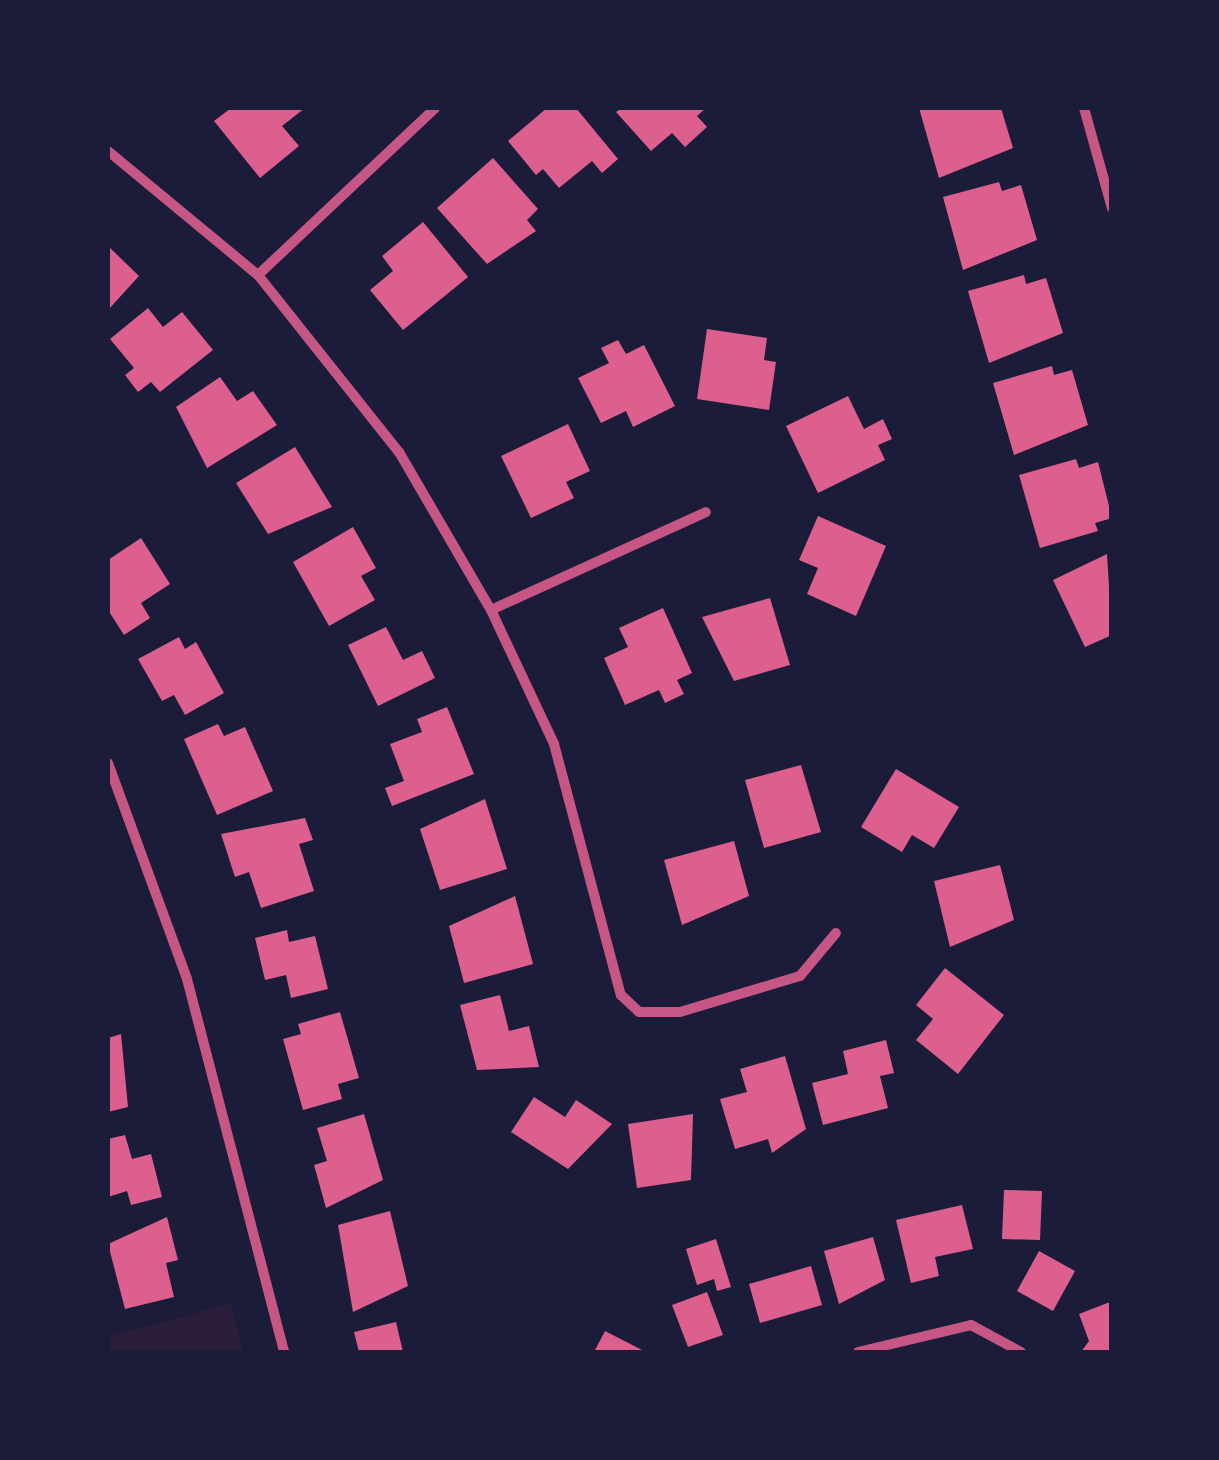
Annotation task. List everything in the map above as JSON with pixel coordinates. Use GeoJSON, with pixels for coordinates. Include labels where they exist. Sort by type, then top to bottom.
{"type":"FeatureCollection","features":[{"type":"Feature","properties":{"kind":"street"},"geometry":{"type":"LineString","coordinates":[[258,275],[435,108]]}},
{"type":"Feature","properties":{"kind":"street"},"geometry":{"type":"LineString","coordinates":[[1084,108],[1112,208]]}},
{"type":"Feature","properties":{"kind":"street"},"geometry":{"type":"LineString","coordinates":[[108,151],[258,275],[399,452],[491,610],[554,744],[621,995],[639,1012],[680,1012],[800,976],[836,934]]}},
{"type":"Feature","properties":{"kind":"street"},"geometry":{"type":"LineString","coordinates":[[491,610],[706,512]]}},
{"type":"Feature","properties":{"kind":"street"},"geometry":{"type":"LineString","coordinates":[[108,763],[187,979],[284,1352]]}},
{"type":"Feature","properties":{"kind":"street"},"geometry":{"type":"LineString","coordinates":[[858,1352],[972,1325],[1020,1352]]}},
{"type":"Feature","properties":{"kind":"shaded area"},"geometry":{"type":"Polygon","coordinates":[[[231,1303],[244,1352],[108,1352],[108,1337],[231,1303]]]}},
{"type":"Feature","properties":{"kind":"building"},"geometry":{"type":"Polygon","coordinates":[[[231,108],[305,108],[282,126],[299,146],[260,178],[214,121],[231,108]]]}},
{"type":"Feature","properties":{"kind":"building"},"geometry":{"type":"Polygon","coordinates":[[[547,108],[576,108],[618,159],[602,173],[592,161],[559,188],[543,169],[536,175],[508,141],[547,108]]]}},
{"type":"Feature","properties":{"kind":"building"},"geometry":{"type":"Polygon","coordinates":[[[622,108],[706,108],[697,116],[707,127],[685,147],[672,133],[651,151],[616,112],[622,108]]]}},
{"type":"Feature","properties":{"kind":"building"},"geometry":{"type":"Polygon","coordinates":[[[919,108],[1001,108],[1013,148],[939,178],[919,108]]]}},
{"type":"Feature","properties":{"kind":"building"},"geometry":{"type":"Polygon","coordinates":[[[493,158],[538,209],[527,220],[536,231],[487,264],[437,208],[493,158]]]}},
{"type":"Feature","properties":{"kind":"building"},"geometry":{"type":"Polygon","coordinates":[[[999,182],[1002,191],[1021,185],[1037,240],[963,270],[943,197],[999,182]]]}},
{"type":"Feature","properties":{"kind":"building"},"geometry":{"type":"Polygon","coordinates":[[[423,222],[468,277],[403,330],[370,290],[393,271],[382,256],[423,222]]]}},
{"type":"Feature","properties":{"kind":"building"},"geometry":{"type":"Polygon","coordinates":[[[108,246],[139,276],[108,310],[108,246]]]}},
{"type":"Feature","properties":{"kind":"building"},"geometry":{"type":"Polygon","coordinates":[[[1024,275],[1026,284],[1046,278],[1063,333],[989,363],[968,291],[1024,275]]]}},
{"type":"Feature","properties":{"kind":"building"},"geometry":{"type":"Polygon","coordinates":[[[148,308],[163,327],[182,312],[213,350],[160,392],[151,382],[138,392],[125,375],[134,368],[110,339],[148,308]]]}},
{"type":"Feature","properties":{"kind":"building"},"geometry":{"type":"Polygon","coordinates":[[[707,329],[767,338],[764,360],[776,362],[769,410],[697,399],[707,329]]]}},
{"type":"Feature","properties":{"kind":"building"},"geometry":{"type":"Polygon","coordinates":[[[618,340],[626,354],[644,345],[675,406],[633,427],[626,411],[601,423],[578,378],[609,363],[601,348],[618,340]]]}},
{"type":"Feature","properties":{"kind":"building"},"geometry":{"type":"Polygon","coordinates":[[[1052,366],[1054,375],[1072,370],[1088,425],[1014,455],[993,383],[1052,366]]]}},
{"type":"Feature","properties":{"kind":"building"},"geometry":{"type":"Polygon","coordinates":[[[220,377],[237,401],[253,391],[277,425],[207,468],[176,407],[220,377]]]}},
{"type":"Feature","properties":{"kind":"building"},"geometry":{"type":"Polygon","coordinates":[[[848,396],[864,429],[883,419],[892,439],[878,445],[885,460],[818,493],[786,426],[848,396]]]}},
{"type":"Feature","properties":{"kind":"building"},"geometry":{"type":"Polygon","coordinates":[[[568,424],[590,471],[566,482],[574,498],[531,518],[501,456],[568,424]]]}},
{"type":"Feature","properties":{"kind":"building"},"geometry":{"type":"Polygon","coordinates":[[[295,447],[332,507],[268,534],[236,483],[295,447]]]}},
{"type":"Feature","properties":{"kind":"building"},"geometry":{"type":"Polygon","coordinates":[[[1076,459],[1079,468],[1098,462],[1112,518],[1095,523],[1098,531],[1040,548],[1019,475],[1076,459]]]}},
{"type":"Feature","properties":{"kind":"building"},"geometry":{"type":"Polygon","coordinates":[[[818,516],[886,546],[856,616],[807,594],[818,568],[799,560],[818,516]]]}},
{"type":"Feature","properties":{"kind":"building"},"geometry":{"type":"Polygon","coordinates":[[[353,527],[376,568],[361,576],[375,600],[329,626],[293,562],[353,527]]]}},
{"type":"Feature","properties":{"kind":"building"},"geometry":{"type":"Polygon","coordinates":[[[141,538],[170,584],[141,603],[150,618],[124,635],[108,610],[108,560],[141,538]]]}},
{"type":"Feature","properties":{"kind":"building"},"geometry":{"type":"Polygon","coordinates":[[[1107,554],[1112,635],[1085,647],[1053,580],[1107,554]]]}},
{"type":"Feature","properties":{"kind":"building"},"geometry":{"type":"Polygon","coordinates":[[[770,598],[790,665],[734,681],[702,617],[770,598]]]}},
{"type":"Feature","properties":{"kind":"building"},"geometry":{"type":"Polygon","coordinates":[[[663,608],[692,673],[677,680],[684,694],[665,703],[659,690],[625,705],[604,658],[628,647],[619,628],[663,608]]]}},
{"type":"Feature","properties":{"kind":"building"},"geometry":{"type":"Polygon","coordinates":[[[386,627],[403,660],[422,651],[435,678],[378,706],[348,645],[386,627]]]}},
{"type":"Feature","properties":{"kind":"building"},"geometry":{"type":"Polygon","coordinates":[[[179,637],[185,649],[196,642],[224,693],[185,715],[174,695],[162,701],[138,659],[179,637]]]}},
{"type":"Feature","properties":{"kind":"building"},"geometry":{"type":"Polygon","coordinates":[[[447,707],[474,774],[392,806],[385,788],[404,781],[390,744],[422,732],[417,719],[447,707]]]}},
{"type":"Feature","properties":{"kind":"building"},"geometry":{"type":"Polygon","coordinates":[[[218,724],[224,736],[245,727],[273,791],[217,815],[184,739],[218,724]]]}},
{"type":"Feature","properties":{"kind":"building"},"geometry":{"type":"Polygon","coordinates":[[[801,765],[821,832],[764,848],[745,780],[801,765]]]}},
{"type":"Feature","properties":{"kind":"building"},"geometry":{"type":"Polygon","coordinates":[[[896,769],[959,807],[934,848],[912,835],[902,852],[861,827],[896,769]]]}},
{"type":"Feature","properties":{"kind":"building"},"geometry":{"type":"Polygon","coordinates":[[[485,799],[507,869],[440,890],[420,829],[485,799]]]}},
{"type":"Feature","properties":{"kind":"building"},"geometry":{"type":"Polygon","coordinates":[[[305,818],[313,840],[299,844],[314,891],[261,908],[249,872],[235,877],[221,834],[305,818]]]}},
{"type":"Feature","properties":{"kind":"building"},"geometry":{"type":"Polygon","coordinates":[[[734,841],[749,896],[682,925],[664,860],[734,841]]]}},
{"type":"Feature","properties":{"kind":"building"},"geometry":{"type":"Polygon","coordinates":[[[1000,865],[1014,920],[950,947],[934,881],[1000,865]]]}},
{"type":"Feature","properties":{"kind":"building"},"geometry":{"type":"Polygon","coordinates":[[[515,896],[533,964],[464,983],[449,926],[515,896]]]}},
{"type":"Feature","properties":{"kind":"building"},"geometry":{"type":"Polygon","coordinates":[[[287,930],[289,942],[315,936],[328,989],[291,998],[286,975],[265,980],[255,938],[287,930]]]}},
{"type":"Feature","properties":{"kind":"building"},"geometry":{"type":"Polygon","coordinates":[[[945,968],[1004,1015],[958,1074],[916,1040],[933,1019],[916,1005],[945,968]]]}},
{"type":"Feature","properties":{"kind":"building"},"geometry":{"type":"Polygon","coordinates":[[[500,995],[509,1031],[529,1026],[539,1067],[477,1070],[460,1005],[500,995]]]}},
{"type":"Feature","properties":{"kind":"building"},"geometry":{"type":"Polygon","coordinates":[[[340,1012],[359,1078],[338,1084],[342,1099],[303,1110],[283,1039],[301,1034],[298,1024],[340,1012]]]}},
{"type":"Feature","properties":{"kind":"building"},"geometry":{"type":"Polygon","coordinates":[[[121,1034],[128,1107],[108,1112],[108,1038],[121,1034]]]}},
{"type":"Feature","properties":{"kind":"building"},"geometry":{"type":"Polygon","coordinates":[[[886,1040],[894,1073],[880,1076],[888,1108],[823,1125],[812,1083],[848,1074],[843,1051],[886,1040]]]}},
{"type":"Feature","properties":{"kind":"building"},"geometry":{"type":"Polygon","coordinates":[[[785,1056],[806,1129],[772,1153],[768,1139],[735,1149],[720,1099],[747,1092],[740,1069],[785,1056]]]}},
{"type":"Feature","properties":{"kind":"building"},"geometry":{"type":"Polygon","coordinates":[[[534,1097],[565,1117],[576,1100],[612,1124],[568,1169],[511,1132],[534,1097]]]}},
{"type":"Feature","properties":{"kind":"building"},"geometry":{"type":"Polygon","coordinates":[[[364,1114],[383,1180],[326,1208],[314,1165],[327,1161],[317,1128],[364,1114]]]}},
{"type":"Feature","properties":{"kind":"building"},"geometry":{"type":"Polygon","coordinates":[[[693,1114],[691,1180],[637,1188],[628,1124],[693,1114]]]}},
{"type":"Feature","properties":{"kind":"building"},"geometry":{"type":"Polygon","coordinates":[[[125,1135],[132,1159],[151,1154],[162,1197],[131,1205],[127,1191],[108,1197],[108,1139],[125,1135]]]}},
{"type":"Feature","properties":{"kind":"building"},"geometry":{"type":"Polygon","coordinates":[[[1004,1190],[1042,1191],[1040,1240],[1002,1239],[1004,1190]]]}},
{"type":"Feature","properties":{"kind":"building"},"geometry":{"type":"Polygon","coordinates":[[[962,1205],[973,1249],[935,1257],[939,1276],[911,1283],[896,1220],[962,1205]]]}},
{"type":"Feature","properties":{"kind":"building"},"geometry":{"type":"Polygon","coordinates":[[[390,1211],[408,1286],[353,1312],[338,1225],[390,1211]]]}},
{"type":"Feature","properties":{"kind":"building"},"geometry":{"type":"Polygon","coordinates":[[[167,1217],[178,1260],[166,1263],[174,1297],[125,1309],[108,1244],[167,1217]]]}},
{"type":"Feature","properties":{"kind":"building"},"geometry":{"type":"Polygon","coordinates":[[[873,1237],[885,1280],[839,1304],[824,1251],[873,1237]]]}},
{"type":"Feature","properties":{"kind":"building"},"geometry":{"type":"Polygon","coordinates":[[[716,1239],[731,1287],[717,1291],[714,1279],[697,1285],[686,1249],[716,1239]]]}},
{"type":"Feature","properties":{"kind":"building"},"geometry":{"type":"Polygon","coordinates":[[[1039,1251],[1075,1271],[1053,1311],[1017,1291],[1039,1251]]]}},
{"type":"Feature","properties":{"kind":"building"},"geometry":{"type":"Polygon","coordinates":[[[811,1266],[822,1305],[760,1323],[749,1284],[811,1266]]]}},
{"type":"Feature","properties":{"kind":"building"},"geometry":{"type":"Polygon","coordinates":[[[707,1292],[723,1335],[688,1347],[672,1305],[707,1292]]]}},
{"type":"Feature","properties":{"kind":"building"},"geometry":{"type":"Polygon","coordinates":[[[1110,1302],[1112,1352],[1081,1352],[1089,1341],[1079,1314],[1110,1302]]]}},
{"type":"Feature","properties":{"kind":"building"},"geometry":{"type":"Polygon","coordinates":[[[396,1322],[403,1352],[359,1352],[354,1332],[396,1322]]]}},
{"type":"Feature","properties":{"kind":"building"},"geometry":{"type":"Polygon","coordinates":[[[605,1331],[646,1352],[594,1352],[605,1331]]]}}]}
